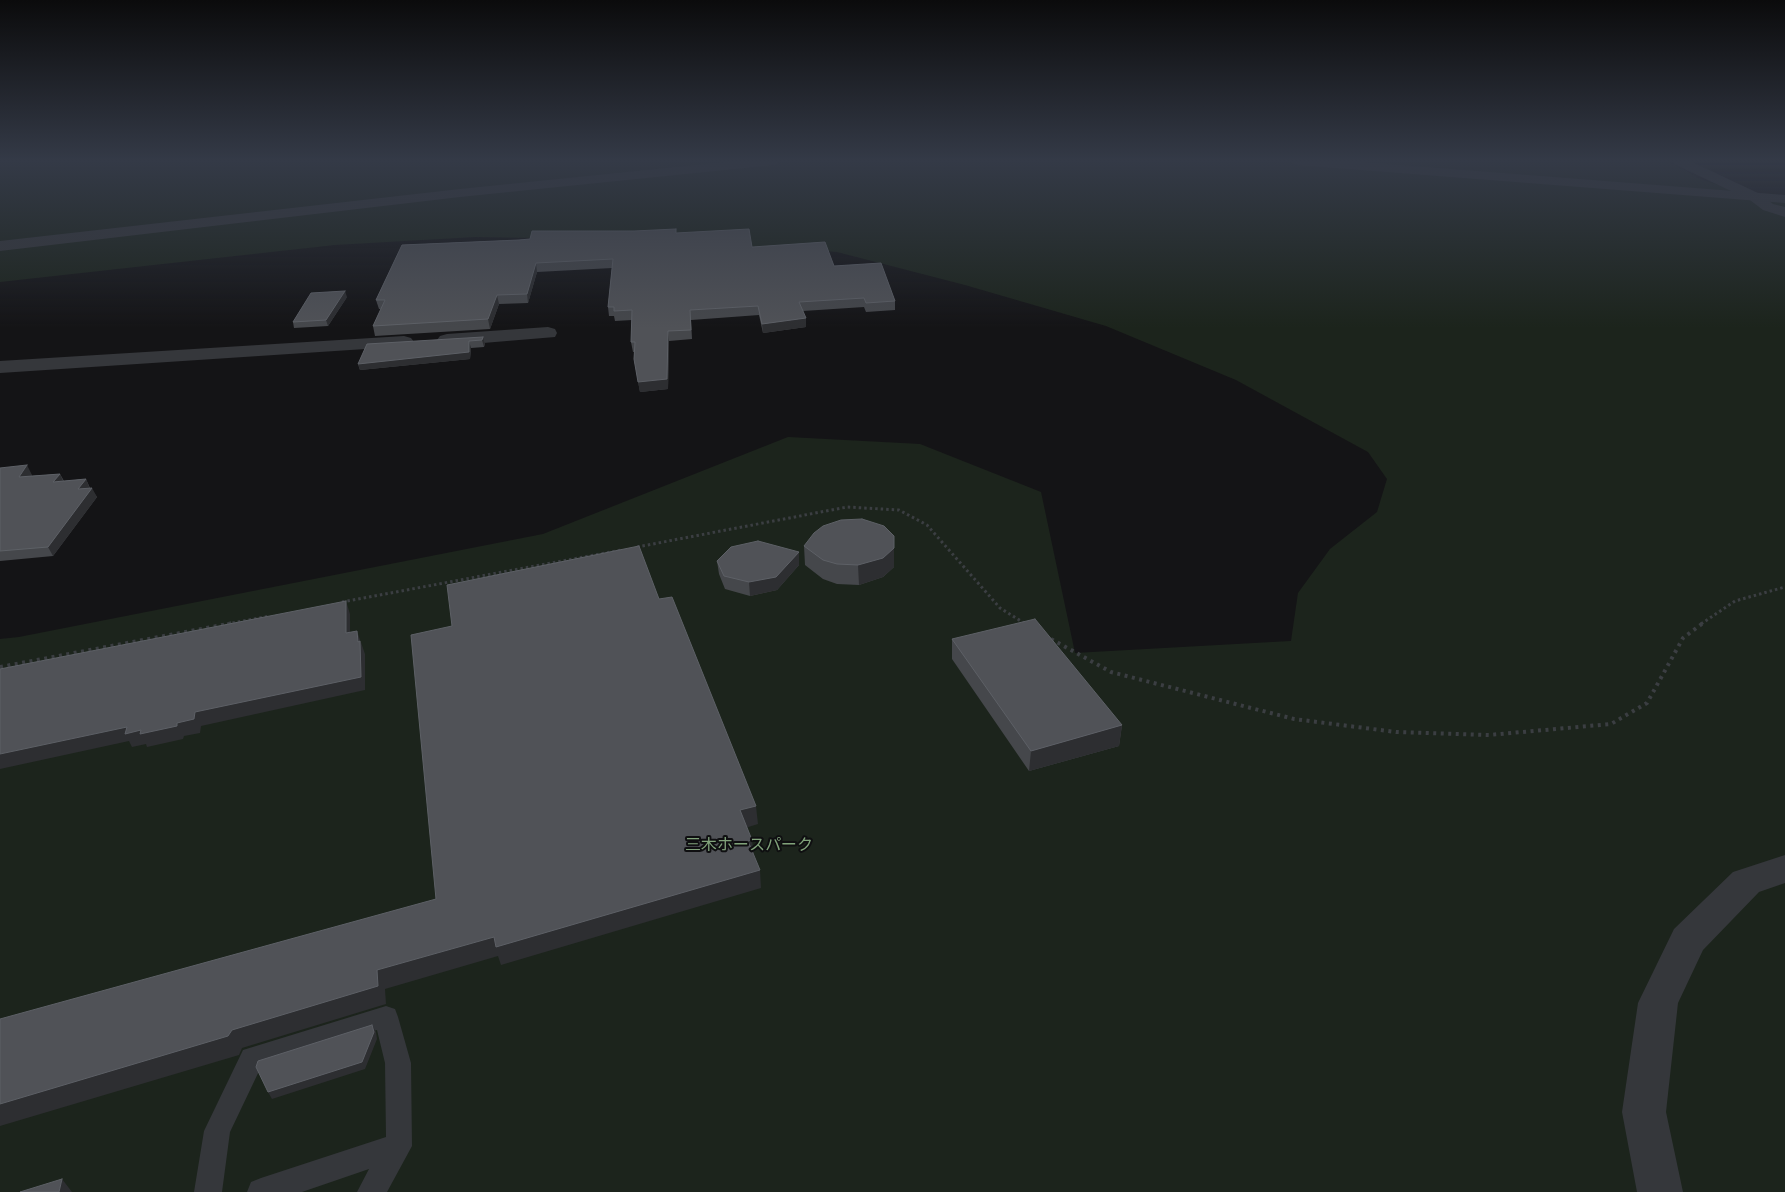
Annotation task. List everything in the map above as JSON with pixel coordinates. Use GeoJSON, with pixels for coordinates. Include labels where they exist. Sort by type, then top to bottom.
{"type":"FeatureCollection","features":[{"type":"Feature","properties":{"kind":"street"},"geometry":{"type":"LineString","coordinates":[[0,246],[255,217]]}},
{"type":"Feature","properties":{"kind":"street"},"geometry":{"type":"LineString","coordinates":[[0,367],[548,334]]}},
{"type":"Feature","properties":{"kind":"street"},"geometry":{"type":"LineString","coordinates":[[1660,1192],[1644,1112],[1658,1003],[1688,940],[1746,882],[1785,869]]}},
{"type":"Feature","properties":{"kind":"lane"},"geometry":{"type":"LineString","coordinates":[[208,1192],[218,1131],[252,1058],[386,1017],[398,1063],[399,1146],[371,1192]]}},
{"type":"Feature","properties":{"kind":"lane"},"geometry":{"type":"LineString","coordinates":[[261,1192],[399,1146]]}},
{"type":"Feature","properties":{"kind":"path"},"geometry":{"type":"LineString","coordinates":[[633,548],[847,507],[899,510],[927,525],[1000,608],[1030,627]]}},
{"type":"Feature","properties":{"kind":"path"},"geometry":{"type":"LineString","coordinates":[[341,603],[623,549]]}},
{"type":"Feature","properties":{"kind":"path"},"geometry":{"type":"LineString","coordinates":[[1045,636],[1111,672],[1294,719],[1396,732],[1489,735],[1610,724],[1647,703],[1683,638],[1735,601],[1785,587]]}},
{"type":"Feature","properties":{"kind":"path"},"geometry":{"type":"LineString","coordinates":[[0,667],[273,616]]}},
{"type":"Feature","properties":{"kind":"green space","name":"三木ホースパーク"},"geometry":{"type":"Polygon","coordinates":[[[0,217],[1785,217],[1785,1192],[0,1192],[0,639],[19,637],[543,534],[788,437],[920,444],[1041,492],[1075,653],[1291,641],[1298,593],[1330,549],[1377,512],[1387,479],[1368,452],[1236,380],[1106,326],[965,285],[837,252],[656,240],[475,237],[335,245],[0,282],[0,217]]]}},
{"type":"Feature","properties":{"kind":"building"},"geometry":{"type":"Polygon","coordinates":[[[676,229],[676,233],[749,229],[752,247],[825,242],[834,266],[881,263],[895,301],[866,303],[864,298],[799,302],[806,318],[762,324],[758,306],[690,310],[691,330],[668,331],[667,379],[638,382],[634,359],[635,342],[631,342],[632,310],[614,311],[614,307],[608,307],[613,259],[536,263],[527,294],[497,295],[488,319],[373,326],[385,300],[376,300],[402,245],[530,239],[532,231],[676,229]]]}},
{"type":"Feature","properties":{"kind":"building"},"geometry":{"type":"Polygon","coordinates":[[[345,291],[326,320],[293,322],[311,293],[345,291]]]}},
{"type":"Feature","properties":{"kind":"building"},"geometry":{"type":"Polygon","coordinates":[[[483,337],[482,340],[469,341],[469,352],[358,364],[367,344],[483,337]]]}},
{"type":"Feature","properties":{"kind":"building"},"geometry":{"type":"Polygon","coordinates":[[[27,465],[19,477],[60,474],[53,482],[86,479],[78,489],[92,488],[48,547],[0,551],[0,468],[27,465]]]}},
{"type":"Feature","properties":{"kind":"building"},"geometry":{"type":"Polygon","coordinates":[[[862,519],[884,526],[894,536],[894,548],[883,558],[858,565],[837,564],[823,560],[804,546],[814,533],[823,526],[841,520],[862,519]]]}},
{"type":"Feature","properties":{"kind":"building"},"geometry":{"type":"Polygon","coordinates":[[[758,541],[799,552],[776,577],[749,582],[724,576],[717,561],[731,547],[758,541]]]}},
{"type":"Feature","properties":{"kind":"building"},"geometry":{"type":"Polygon","coordinates":[[[639,546],[659,599],[672,597],[756,806],[740,810],[752,840],[748,841],[760,870],[496,947],[494,937],[377,970],[378,986],[232,1030],[228,1036],[0,1104],[0,1019],[436,899],[411,635],[452,626],[447,585],[639,546]]]}},
{"type":"Feature","properties":{"kind":"building"},"geometry":{"type":"Polygon","coordinates":[[[346,601],[346,633],[357,631],[358,642],[360,641],[361,677],[195,712],[194,719],[177,723],[177,726],[140,734],[141,730],[125,734],[127,727],[0,754],[0,669],[346,601]]]}},
{"type":"Feature","properties":{"kind":"building"},"geometry":{"type":"Polygon","coordinates":[[[1035,619],[1122,725],[1031,751],[952,639],[1035,619]]]}},
{"type":"Feature","properties":{"kind":"building"},"geometry":{"type":"Polygon","coordinates":[[[372,1025],[374,1032],[362,1062],[268,1092],[256,1067],[258,1061],[372,1025]]]}},
{"type":"Feature","properties":{"kind":"building"},"geometry":{"type":"Polygon","coordinates":[[[62,1179],[59,1192],[20,1192],[62,1179]]]}}]}
